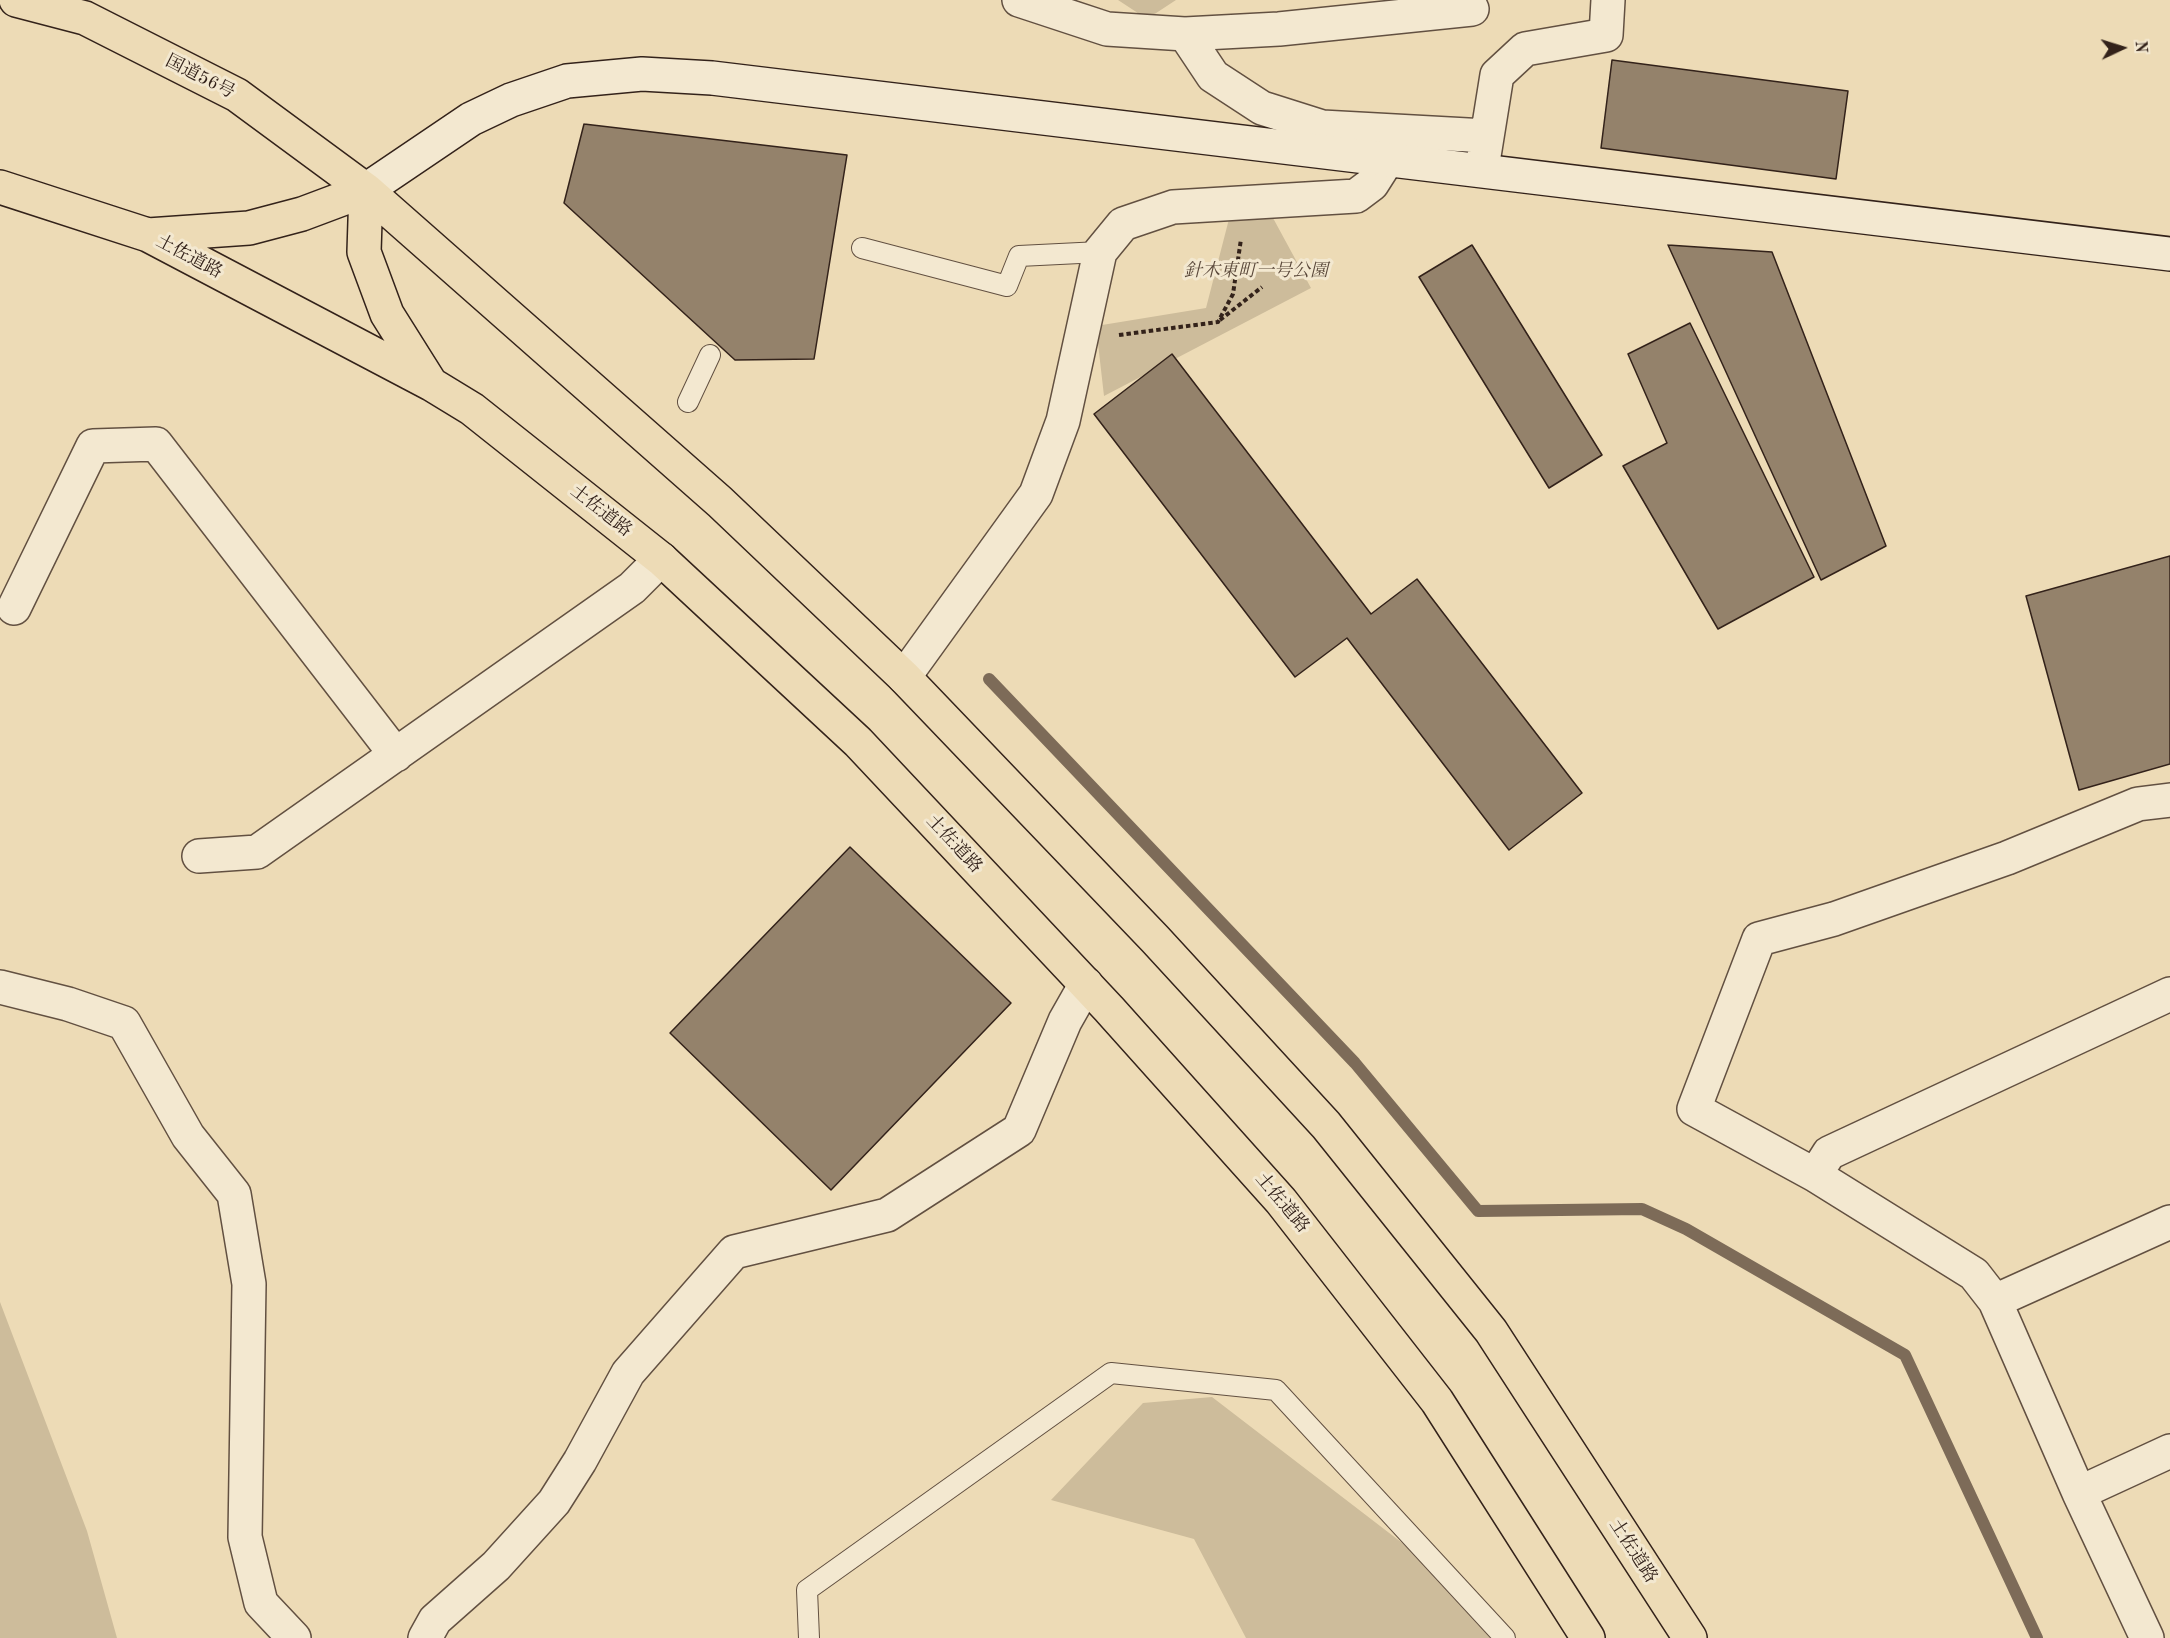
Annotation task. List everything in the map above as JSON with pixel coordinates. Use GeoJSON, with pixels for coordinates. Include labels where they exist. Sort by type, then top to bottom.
{"type":"FeatureCollection","features":[{"type":"Feature","properties":{"kind":"highway","name":"国道56号"},"geometry":{"type":"LineString","coordinates":[[15,0],[85,18],[237,95],[366,190]]}},
{"type":"Feature","properties":{"kind":"highway"},"geometry":{"type":"LineString","coordinates":[[0,187],[148,235],[249,228],[302,214],[366,190],[364,252],[387,314],[431,384]]}},
{"type":"Feature","properties":{"kind":"highway","name":"土佐道路"},"geometry":{"type":"LineString","coordinates":[[366,190],[720,502],[904,677],[1155,939],[1326,1125],[1491,1331],[1689,1638]]}},
{"type":"Feature","properties":{"kind":"highway","name":"土佐道路"},"geometry":{"type":"LineString","coordinates":[[148,235],[431,384],[471,409],[662,559],[858,742],[1086,984],[1281,1201],[1437,1401],[1588,1638]]}},
{"type":"Feature","properties":{"kind":"street"},"geometry":{"type":"LineString","coordinates":[[1019,0],[1107,29],[1185,34],[1279,29],[1472,9]]}},
{"type":"Feature","properties":{"kind":"street"},"geometry":{"type":"LineString","coordinates":[[1482,173],[1497,75],[1525,49],[1606,35],[1608,0]]}},
{"type":"Feature","properties":{"kind":"street"},"geometry":{"type":"LineString","coordinates":[[1185,34],[1214,76],[1262,108],[1322,127],[1486,136]]}},
{"type":"Feature","properties":{"kind":"street"},"geometry":{"type":"LineString","coordinates":[[366,190],[471,119],[511,100],[567,81],[642,74],[724,80],[1386,162],[2170,254]]}},
{"type":"Feature","properties":{"kind":"street"},"geometry":{"type":"LineString","coordinates":[[904,677],[1036,494],[1063,421],[1100,252],[1123,224],[1173,207],[1356,196],[1372,184],[1386,162]]}},
{"type":"Feature","properties":{"kind":"street"},"geometry":{"type":"LineString","coordinates":[[14,608],[93,446],[156,444],[396,754]]}},
{"type":"Feature","properties":{"kind":"street"},"geometry":{"type":"LineString","coordinates":[[199,856],[257,852],[632,588],[662,559]]}},
{"type":"Feature","properties":{"kind":"street"},"geometry":{"type":"LineString","coordinates":[[2147,1638],[2079,1493],[1995,1301],[1974,1274],[1815,1175],[1694,1109],[1759,939],[1833,920],[2007,858],[2138,804],[2170,800]]}},
{"type":"Feature","properties":{"kind":"street"},"geometry":{"type":"LineString","coordinates":[[425,1638],[435,1620],[496,1566],[554,1502],[580,1461],[628,1373],[734,1252],[887,1215],[1019,1130],[1065,1021],[1086,984]]}},
{"type":"Feature","properties":{"kind":"street"},"geometry":{"type":"LineString","coordinates":[[0,987],[68,1004],[124,1023],[188,1136],[234,1194],[249,1284],[245,1537],[261,1603],[294,1638]]}},
{"type":"Feature","properties":{"kind":"street"},"geometry":{"type":"LineString","coordinates":[[1815,1175],[1828,1153],[2170,994]]}},
{"type":"Feature","properties":{"kind":"street"},"geometry":{"type":"LineString","coordinates":[[1995,1301],[2170,1222]]}},
{"type":"Feature","properties":{"kind":"street"},"geometry":{"type":"LineString","coordinates":[[2079,1493],[2170,1451]]}},
{"type":"Feature","properties":{"kind":"lane"},"geometry":{"type":"LineString","coordinates":[[862,248],[1007,286],[1019,256],[1100,252]]}},
{"type":"Feature","properties":{"kind":"lane"},"geometry":{"type":"LineString","coordinates":[[688,402],[710,355]]}},
{"type":"Feature","properties":{"kind":"lane"},"geometry":{"type":"LineString","coordinates":[[808,1638],[807,1590],[1111,1373],[1276,1390],[1505,1638]]}},
{"type":"Feature","properties":{"kind":"path"},"geometry":{"type":"LineString","coordinates":[[1218,322],[1233,294],[1246,202]]}},
{"type":"Feature","properties":{"kind":"path"},"geometry":{"type":"LineString","coordinates":[[1080,340],[1218,322],[1262,287]]}},
{"type":"Feature","properties":{"kind":"green space"},"geometry":{"type":"Polygon","coordinates":[[[1118,0],[1176,0],[1147,19],[1118,0]]]}},
{"type":"Feature","properties":{"kind":"green space","name":"針木東町一号公園"},"geometry":{"type":"Polygon","coordinates":[[[1273,218],[1311,288],[1104,396],[1096,326],[1206,308],[1229,219],[1273,218]]]}},
{"type":"Feature","properties":{"kind":"green space"},"geometry":{"type":"Polygon","coordinates":[[[0,1302],[87,1531],[117,1638],[0,1638],[0,1302]]]}},
{"type":"Feature","properties":{"kind":"green space"},"geometry":{"type":"Polygon","coordinates":[[[1212,1397],[1440,1572],[1496,1638],[1246,1638],[1194,1539],[1051,1500],[1143,1403],[1212,1397]]]}},
{"type":"Feature","properties":{"kind":"building"},"geometry":{"type":"Polygon","coordinates":[[[1612,60],[1848,91],[1836,179],[1601,148],[1612,60]]]}},
{"type":"Feature","properties":{"kind":"building"},"geometry":{"type":"Polygon","coordinates":[[[584,124],[847,155],[814,359],[735,360],[564,203],[584,124]]]}},
{"type":"Feature","properties":{"kind":"building"},"geometry":{"type":"Polygon","coordinates":[[[1472,245],[1602,455],[1549,488],[1419,277],[1472,245]]]}},
{"type":"Feature","properties":{"kind":"building"},"geometry":{"type":"Polygon","coordinates":[[[1668,245],[1772,252],[1886,546],[1821,580],[1668,245]]]}},
{"type":"Feature","properties":{"kind":"building"},"geometry":{"type":"Polygon","coordinates":[[[1690,323],[1814,577],[1718,629],[1623,466],[1667,443],[1628,354],[1690,323]]]}},
{"type":"Feature","properties":{"kind":"building"},"geometry":{"type":"Polygon","coordinates":[[[1172,354],[1371,614],[1417,579],[1582,793],[1509,850],[1347,638],[1295,677],[1094,414],[1172,354]]]}},
{"type":"Feature","properties":{"kind":"building"},"geometry":{"type":"Polygon","coordinates":[[[2170,556],[2170,764],[2079,790],[2026,596],[2170,556]]]}},
{"type":"Feature","properties":{"kind":"building"},"geometry":{"type":"Polygon","coordinates":[[[850,847],[1011,1003],[831,1190],[670,1033],[850,847]]]}},
{"type":"Feature","properties":{"kind":"waterway"},"geometry":{"type":"LineString","coordinates":[[989,679],[1355,1063],[1478,1211],[1642,1209],[1686,1229],[1905,1355],[2037,1638]]}}]}
